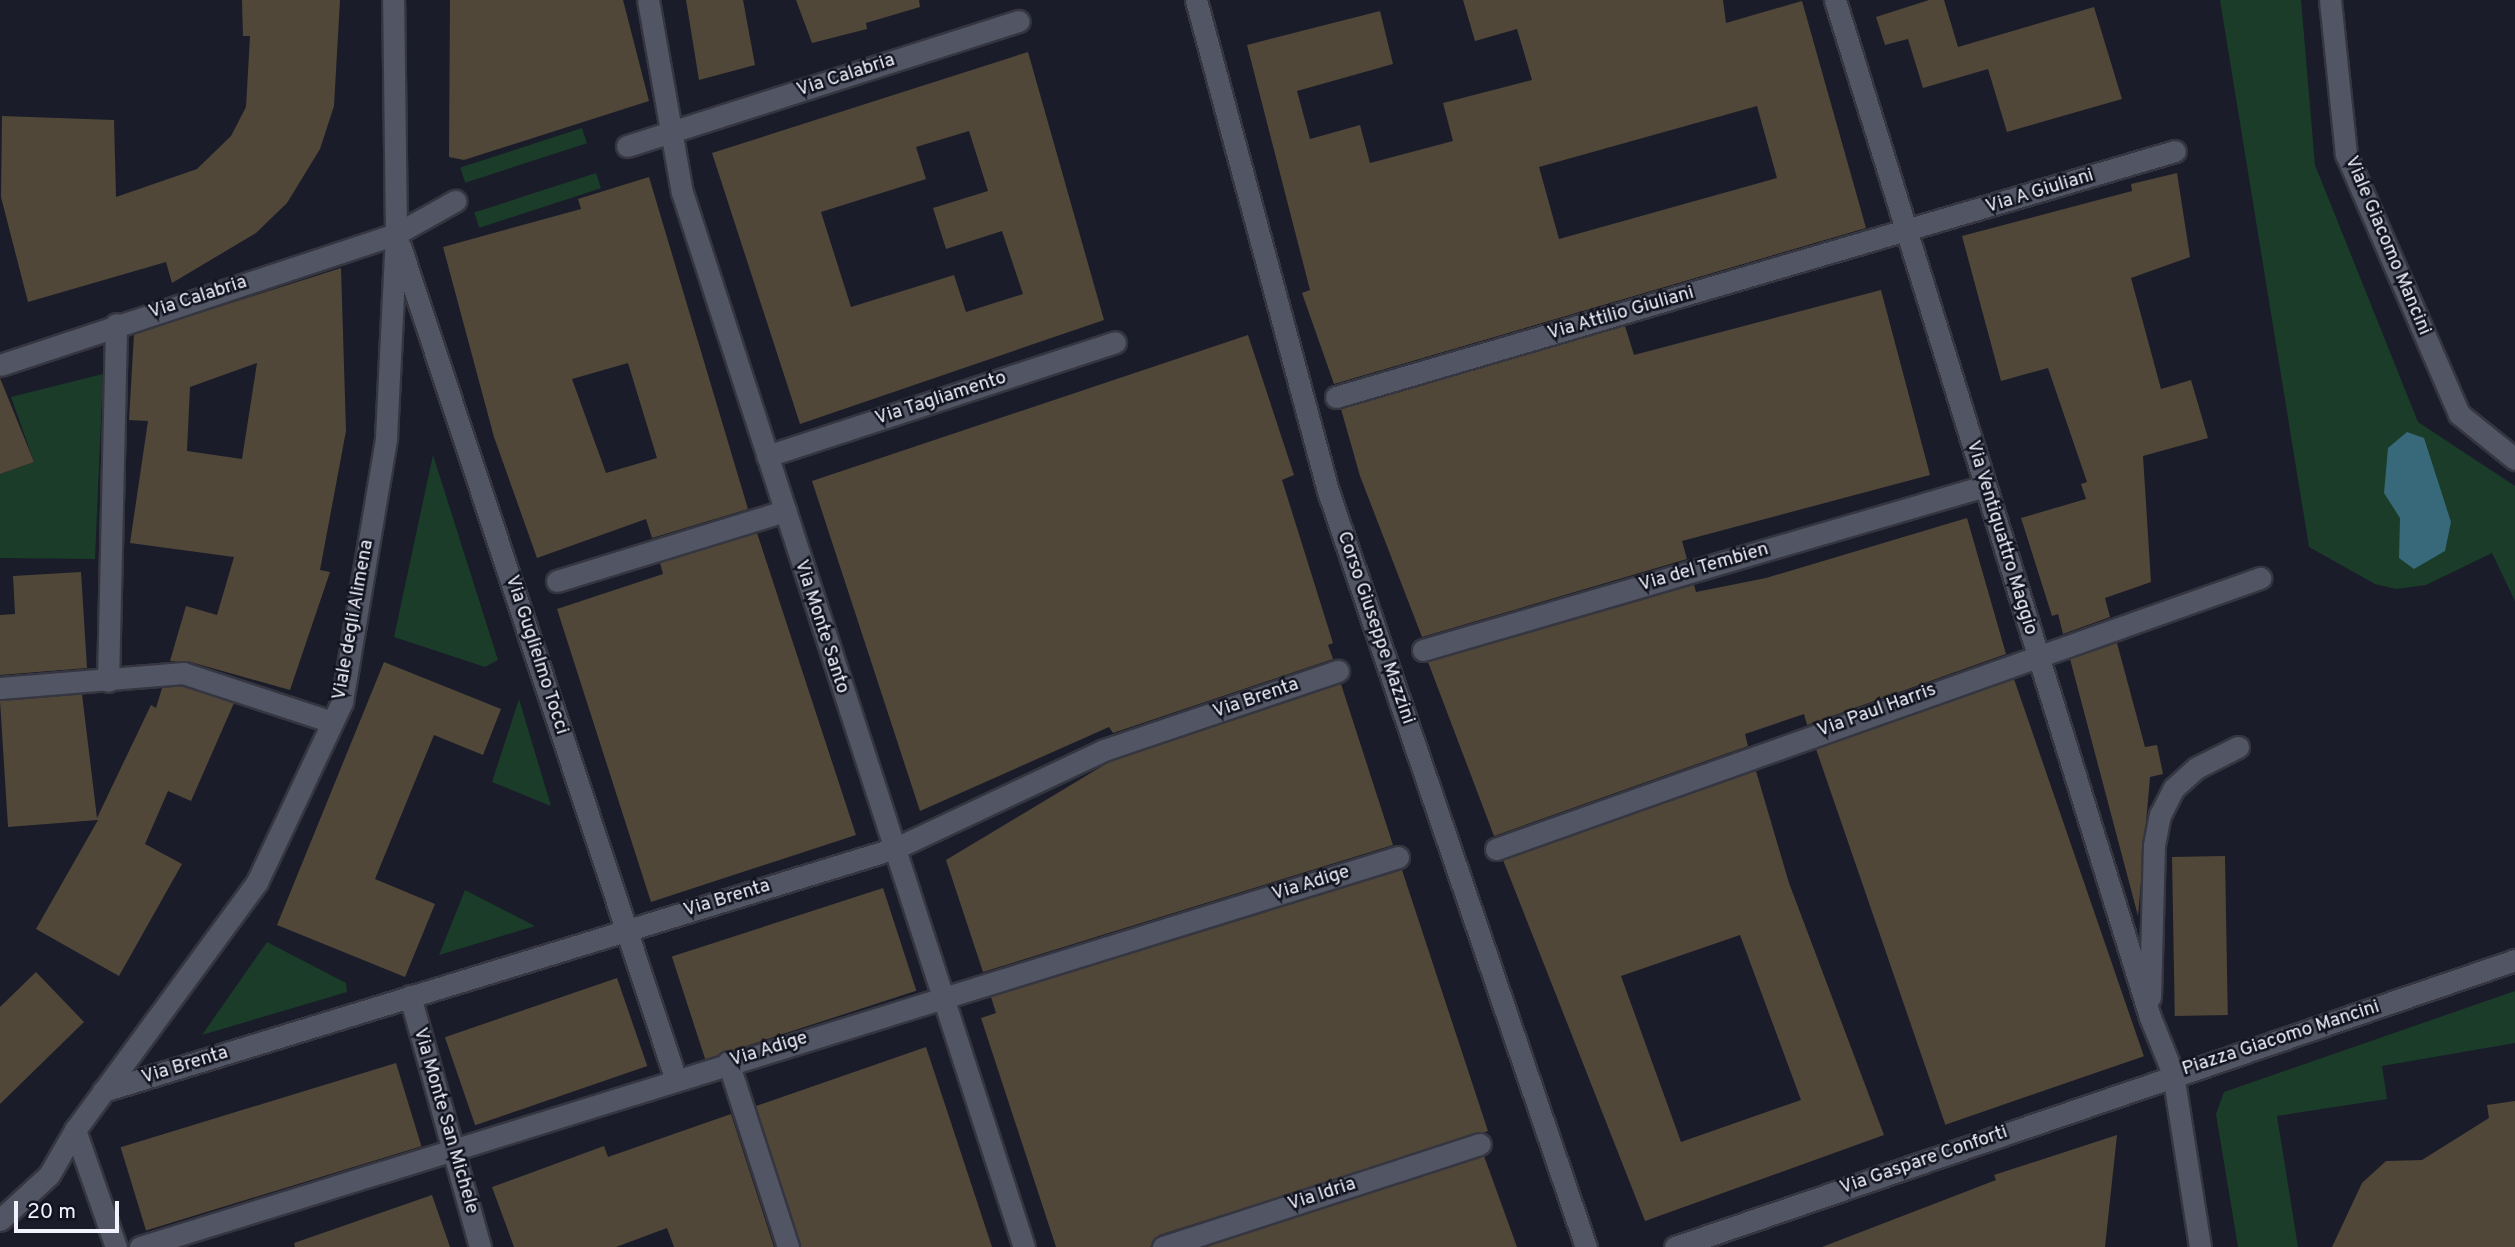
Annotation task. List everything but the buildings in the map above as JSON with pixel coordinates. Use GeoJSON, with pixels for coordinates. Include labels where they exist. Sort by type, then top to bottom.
{"type":"FeatureCollection","features":[{"type":"Feature","properties":{"kind":"street","name":"Viale degli Alimena"},"geometry":{"type":"LineString","coordinates":[[0,1220],[49,1175],[75,1130],[257,882],[342,702],[386,438],[396,234],[393,0]]}},
{"type":"Feature","properties":{"kind":"street","name":"Via Monte Santo"},"geometry":{"type":"LineString","coordinates":[[648,0],[682,192],[1024,1247]]}},
{"type":"Feature","properties":{"kind":"street","name":"Corso Giuseppe Mazzini"},"geometry":{"type":"LineString","coordinates":[[1196,0],[1328,491],[1586,1247]]}},
{"type":"Feature","properties":{"kind":"street","name":"Via Ventiquattro Maggio"},"geometry":{"type":"LineString","coordinates":[[1835,0],[2150,1017],[2173,1074]]}},
{"type":"Feature","properties":{"kind":"street","name":"Viale Giacomo Mancini"},"geometry":{"type":"LineString","coordinates":[[2330,0],[2346,154],[2459,414],[2515,459]]}},
{"type":"Feature","properties":{"kind":"street","name":"Via Calabria"},"geometry":{"type":"LineString","coordinates":[[627,146],[1019,21]]}},
{"type":"Feature","properties":{"kind":"street","name":"Via A Giuliani"},"geometry":{"type":"LineString","coordinates":[[1906,232],[2175,151]]}},
{"type":"Feature","properties":{"kind":"street","name":"Via Calabria"},"geometry":{"type":"LineString","coordinates":[[0,365],[116,324],[396,234],[455,201]]}},
{"type":"Feature","properties":{"kind":"street","name":"Via Attilio Giuliani"},"geometry":{"type":"LineString","coordinates":[[1336,397],[1906,232]]}},
{"type":"Feature","properties":{"kind":"street","name":"Via Guglielmo Tocci"},"geometry":{"type":"LineString","coordinates":[[396,234],[675,1077]]}},
{"type":"Feature","properties":{"kind":"street"},"geometry":{"type":"LineString","coordinates":[[108,681],[116,324]]}},
{"type":"Feature","properties":{"kind":"street","name":"Via Tagliamento"},"geometry":{"type":"LineString","coordinates":[[767,456],[1115,342]]}},
{"type":"Feature","properties":{"kind":"street","name":"Via del Tembien"},"geometry":{"type":"LineString","coordinates":[[1423,650],[1985,486]]}},
{"type":"Feature","properties":{"kind":"street"},"geometry":{"type":"LineString","coordinates":[[557,581],[785,511]]}},
{"type":"Feature","properties":{"kind":"street","name":"Via Paul Harris"},"geometry":{"type":"LineString","coordinates":[[1496,849],[2036,654],[2260,579]]}},
{"type":"Feature","properties":{"kind":"street","name":"Via Brenta"},"geometry":{"type":"LineString","coordinates":[[103,1091],[896,848],[1104,750],[1338,671]]}},
{"type":"Feature","properties":{"kind":"street"},"geometry":{"type":"LineString","coordinates":[[0,688],[183,673],[332,722]]}},
{"type":"Feature","properties":{"kind":"street"},"geometry":{"type":"LineString","coordinates":[[2150,1017],[2154,845],[2160,815],[2174,788],[2196,768],[2238,747]]}},
{"type":"Feature","properties":{"kind":"street","name":"Via Adige"},"geometry":{"type":"LineString","coordinates":[[140,1247],[453,1150],[675,1077],[943,998],[1398,857]]}},
{"type":"Feature","properties":{"kind":"street","name":"Piazza Giacomo Mancini"},"geometry":{"type":"LineString","coordinates":[[2200,1247],[2173,1074],[2515,960]]}},
{"type":"Feature","properties":{"kind":"street","name":"Via Monte San Michele"},"geometry":{"type":"LineString","coordinates":[[410,996],[480,1247]]}},
{"type":"Feature","properties":{"kind":"street"},"geometry":{"type":"LineString","coordinates":[[728,1062],[788,1247]]}},
{"type":"Feature","properties":{"kind":"street","name":"Via Gaspare Conforti"},"geometry":{"type":"LineString","coordinates":[[1675,1247],[2173,1074]]}},
{"type":"Feature","properties":{"kind":"street"},"geometry":{"type":"LineString","coordinates":[[75,1130],[116,1247]]}},
{"type":"Feature","properties":{"kind":"street","name":"Via Idria"},"geometry":{"type":"LineString","coordinates":[[1163,1247],[1480,1144]]}},
{"type":"Feature","properties":{"kind":"green space"},"geometry":{"type":"Polygon","coordinates":[[[2220,0],[2301,0],[2315,165],[2418,422],[2515,486],[2515,601],[2492,553],[2426,585],[2396,589],[2375,584],[2309,547],[2220,0]]]}},
{"type":"Feature","properties":{"kind":"green space"},"geometry":{"type":"Polygon","coordinates":[[[582,128],[587,143],[465,183],[460,168],[582,128]]]}},
{"type":"Feature","properties":{"kind":"green space"},"geometry":{"type":"Polygon","coordinates":[[[596,173],[601,188],[479,228],[474,213],[596,173]]]}},
{"type":"Feature","properties":{"kind":"green space"},"geometry":{"type":"Polygon","coordinates":[[[103,374],[95,559],[0,558],[0,474],[34,462],[11,397],[103,374]]]}},
{"type":"Feature","properties":{"kind":"green space"},"geometry":{"type":"Polygon","coordinates":[[[433,455],[498,660],[485,667],[394,637],[433,455]]]}},
{"type":"Feature","properties":{"kind":"green space"},"geometry":{"type":"Polygon","coordinates":[[[519,699],[551,806],[492,782],[519,699]]]}},
{"type":"Feature","properties":{"kind":"green space"},"geometry":{"type":"Polygon","coordinates":[[[465,890],[535,926],[439,955],[465,890]]]}},
{"type":"Feature","properties":{"kind":"green space"},"geometry":{"type":"Polygon","coordinates":[[[267,942],[346,983],[347,992],[202,1035],[267,942]]]}},
{"type":"Feature","properties":{"kind":"green space"},"geometry":{"type":"Polygon","coordinates":[[[2515,991],[2515,1043],[2382,1066],[2387,1099],[2277,1116],[2298,1247],[2238,1247],[2216,1114],[2224,1092],[2515,991]]]}},
{"type":"Feature","properties":{"kind":"water"},"geometry":{"type":"Polygon","coordinates":[[[2407,432],[2424,438],[2451,522],[2445,551],[2414,569],[2399,558],[2400,518],[2384,493],[2388,448],[2407,432]]]}}]}
